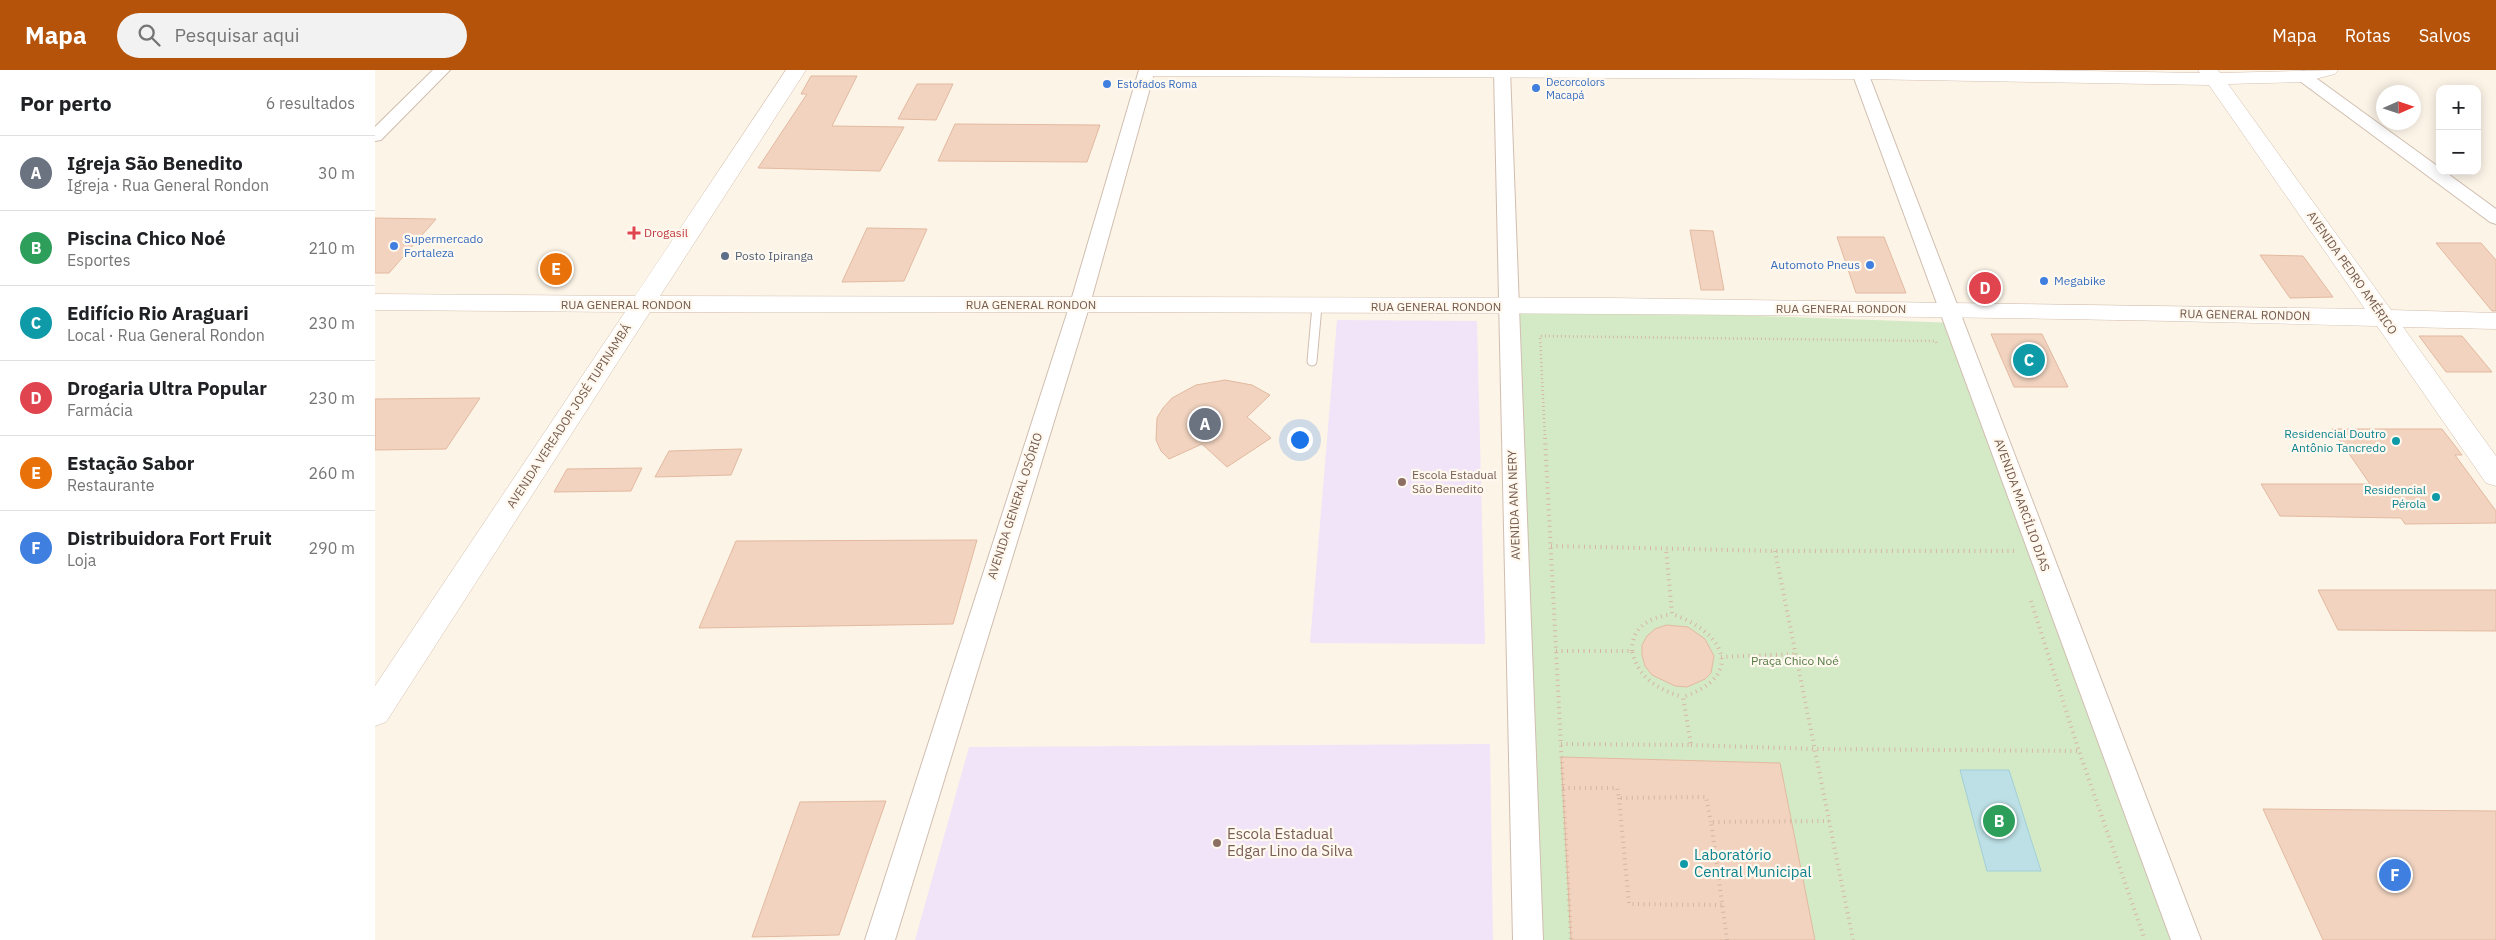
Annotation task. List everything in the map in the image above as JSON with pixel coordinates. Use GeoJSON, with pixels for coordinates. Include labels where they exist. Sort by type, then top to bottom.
{"type":"FeatureCollection","features":[{"type":"Feature","properties":{"kind":"main road","name":"AVENIDA VEREADOR JOSÉ TUPINAMBÁ"},"geometry":{"type":"LineString","coordinates":[[375,712],[796,70]]}},
{"type":"Feature","properties":{"kind":"main road"},"geometry":{"type":"LineString","coordinates":[[1153,70],[1859,72],[2303,76],[2328,70]]}},
{"type":"Feature","properties":{"kind":"main road","name":"AVENIDA PEDRO AMÉRICO"},"geometry":{"type":"LineString","coordinates":[[2211,75],[2496,476]]}},
{"type":"Feature","properties":{"kind":"main road","name":"RUA GENERAL RONDON"},"geometry":{"type":"LineString","coordinates":[[375,302],[642,306],[1080,304],[1947,310],[2496,321]]}},
{"type":"Feature","properties":{"kind":"street"},"geometry":{"type":"LineString","coordinates":[[375,136],[442,70]]}},
{"type":"Feature","properties":{"kind":"street","name":"AVENIDA GENERAL OSÓRIO"},"geometry":{"type":"LineString","coordinates":[[880,940],[1080,304],[1147,70]]}},
{"type":"Feature","properties":{"kind":"street","name":"AVENIDA ANA NERY"},"geometry":{"type":"LineString","coordinates":[[1502,71],[1528,940]]}},
{"type":"Feature","properties":{"kind":"street","name":"AVENIDA MARCÍLIO DIAS"},"geometry":{"type":"LineString","coordinates":[[1859,72],[1947,310],[2186,940]]}},
{"type":"Feature","properties":{"kind":"street"},"geometry":{"type":"LineString","coordinates":[[2303,76],[2496,218]]}},
{"type":"Feature","properties":{"kind":"lane"},"geometry":{"type":"LineString","coordinates":[[1312,360],[1317,306]]}},
{"type":"Feature","properties":{"kind":"path"},"geometry":{"type":"LineString","coordinates":[[1571,940],[1540,336],[1936,341],[1939,350]]}},
{"type":"Feature","properties":{"kind":"path"},"geometry":{"type":"LineString","coordinates":[[2012,542],[2018,560]]}},
{"type":"Feature","properties":{"kind":"path"},"geometry":{"type":"LineString","coordinates":[[1551,546],[1775,551],[2015,551]]}},
{"type":"Feature","properties":{"kind":"path"},"geometry":{"type":"LineString","coordinates":[[1667,548],[1672,614]]}},
{"type":"Feature","properties":{"kind":"path"},"geometry":{"type":"LineString","coordinates":[[1775,551],[1853,940]]}},
{"type":"Feature","properties":{"kind":"path"},"geometry":{"type":"LineString","coordinates":[[2030,598],[2079,750],[2145,940]]}},
{"type":"Feature","properties":{"kind":"path"},"geometry":{"type":"LineString","coordinates":[[1672,614],[1695,620],[1708,630],[1718,643],[1721,657],[1721,666],[1714,682],[1695,694],[1683,697],[1653,686],[1642,677],[1635,666],[1632,652],[1631,640],[1637,629],[1646,621],[1672,614]]}},
{"type":"Feature","properties":{"kind":"path"},"geometry":{"type":"LineString","coordinates":[[1556,651],[1632,652]]}},
{"type":"Feature","properties":{"kind":"path"},"geometry":{"type":"LineString","coordinates":[[1721,657],[1796,654]]}},
{"type":"Feature","properties":{"kind":"path"},"geometry":{"type":"LineString","coordinates":[[1683,697],[1691,745]]}},
{"type":"Feature","properties":{"kind":"path"},"geometry":{"type":"LineString","coordinates":[[1561,744],[1691,745],[1815,749],[2079,750]]}},
{"type":"Feature","properties":{"kind":"path"},"geometry":{"type":"LineString","coordinates":[[1563,788],[1617,788],[1629,904],[1722,905]]}},
{"type":"Feature","properties":{"kind":"path"},"geometry":{"type":"LineString","coordinates":[[1619,798],[1706,797],[1727,940]]}},
{"type":"Feature","properties":{"kind":"path"},"geometry":{"type":"LineString","coordinates":[[1711,822],[1829,821]]}},
{"type":"Feature","properties":{"kind":"shaded area","name":"Escola Estadual São Benedito"},"geometry":{"type":"Polygon","coordinates":[[[1337,320],[1477,321],[1485,644],[1310,643],[1337,320]]]}},
{"type":"Feature","properties":{"kind":"shaded area","name":"Escola Estadual Edgar Lino da Silva"},"geometry":{"type":"Polygon","coordinates":[[[1490,744],[1493,940],[915,940],[969,747],[1490,744]]]}},
{"type":"Feature","properties":{"kind":"green space","name":"Praça Chico Noé"},"geometry":{"type":"Polygon","coordinates":[[[1508,307],[1957,323],[2201,940],[1528,940],[1508,307]]]}},
{"type":"Feature","properties":{"kind":"water"},"geometry":{"type":"Polygon","coordinates":[[[1960,770],[2009,770],[2041,871],[1987,871],[1960,770]]]}},
{"type":"Feature","properties":{"kind":"building"},"geometry":{"type":"Polygon","coordinates":[[[811,76],[857,76],[832,126],[904,127],[880,171],[758,168],[807,94],[801,94],[811,76]]]}},
{"type":"Feature","properties":{"kind":"building"},"geometry":{"type":"Polygon","coordinates":[[[917,84],[953,84],[936,120],[898,119],[917,84]]]}},
{"type":"Feature","properties":{"kind":"building"},"geometry":{"type":"Polygon","coordinates":[[[955,124],[1100,125],[1087,162],[938,161],[955,124]]]}},
{"type":"Feature","properties":{"kind":"building","name":"Supermercado Fortaleza"},"geometry":{"type":"Polygon","coordinates":[[[375,218],[436,219],[389,273],[375,273],[375,218]]]}},
{"type":"Feature","properties":{"kind":"building"},"geometry":{"type":"Polygon","coordinates":[[[867,228],[927,229],[904,281],[842,282],[867,228]]]}},
{"type":"Feature","properties":{"kind":"building"},"geometry":{"type":"Polygon","coordinates":[[[1690,230],[1713,231],[1724,290],[1701,290],[1690,230]]]}},
{"type":"Feature","properties":{"kind":"building","name":"Automoto Pneus"},"geometry":{"type":"Polygon","coordinates":[[[1837,237],[1884,237],[1906,293],[1856,293],[1837,237]]]}},
{"type":"Feature","properties":{"kind":"building"},"geometry":{"type":"Polygon","coordinates":[[[2436,243],[2481,243],[2496,260],[2496,311],[2492,311],[2436,243]]]}},
{"type":"Feature","properties":{"kind":"building"},"geometry":{"type":"Polygon","coordinates":[[[2260,255],[2303,256],[2333,297],[2290,298],[2260,255]]]}},
{"type":"Feature","properties":{"kind":"building"},"geometry":{"type":"Polygon","coordinates":[[[1991,334],[2042,334],[2068,387],[2014,387],[1991,334]]]}},
{"type":"Feature","properties":{"kind":"building"},"geometry":{"type":"Polygon","coordinates":[[[2419,336],[2462,336],[2492,372],[2446,372],[2419,336]]]}},
{"type":"Feature","properties":{"kind":"building"},"geometry":{"type":"Polygon","coordinates":[[[1225,380],[1252,385],[1270,395],[1247,417],[1271,438],[1227,467],[1202,444],[1169,459],[1161,451],[1156,440],[1157,418],[1163,408],[1172,398],[1196,385],[1225,380]]]}},
{"type":"Feature","properties":{"kind":"building"},"geometry":{"type":"Polygon","coordinates":[[[480,398],[446,449],[375,450],[375,399],[480,398]]]}},
{"type":"Feature","properties":{"kind":"building"},"geometry":{"type":"Polygon","coordinates":[[[2332,429],[2442,429],[2462,455],[2455,455],[2496,511],[2496,523],[2405,524],[2401,518],[2280,516],[2261,484],[2370,484],[2332,429]]]}},
{"type":"Feature","properties":{"kind":"building"},"geometry":{"type":"Polygon","coordinates":[[[742,449],[731,475],[655,477],[669,451],[742,449]]]}},
{"type":"Feature","properties":{"kind":"building"},"geometry":{"type":"Polygon","coordinates":[[[642,468],[631,491],[554,492],[567,469],[642,468]]]}},
{"type":"Feature","properties":{"kind":"building"},"geometry":{"type":"Polygon","coordinates":[[[977,540],[953,624],[699,628],[736,541],[977,540]]]}},
{"type":"Feature","properties":{"kind":"building"},"geometry":{"type":"Polygon","coordinates":[[[2318,590],[2496,590],[2496,631],[2338,630],[2318,590]]]}},
{"type":"Feature","properties":{"kind":"building"},"geometry":{"type":"Polygon","coordinates":[[[1666,625],[1688,627],[1705,639],[1714,656],[1711,673],[1705,679],[1687,687],[1675,686],[1652,675],[1645,666],[1642,645],[1647,636],[1655,629],[1666,625]]]}},
{"type":"Feature","properties":{"kind":"building","name":"Laboratório Central Municipal"},"geometry":{"type":"Polygon","coordinates":[[[1561,757],[1780,763],[1815,940],[1571,940],[1561,757]]]}},
{"type":"Feature","properties":{"kind":"building"},"geometry":{"type":"Polygon","coordinates":[[[886,801],[839,935],[752,937],[800,802],[886,801]]]}},
{"type":"Feature","properties":{"kind":"building"},"geometry":{"type":"Polygon","coordinates":[[[2263,809],[2496,811],[2496,940],[2323,940],[2263,809]]]}},
{"type":"Feature","properties":{"kind":"place","name":"Estofados Roma"},"geometry":{"type":"Point","coordinates":[1107,84]}},
{"type":"Feature","properties":{"kind":"place","name":"Decorcolors Macapá"},"geometry":{"type":"Point","coordinates":[1536,88]}},
{"type":"Feature","properties":{"kind":"place","name":"Drogasil"},"geometry":{"type":"Point","coordinates":[634,233]}},
{"type":"Feature","properties":{"kind":"place","name":"Supermercado Fortaleza"},"geometry":{"type":"Point","coordinates":[394,246]}},
{"type":"Feature","properties":{"kind":"place","name":"Posto Ipiranga"},"geometry":{"type":"Point","coordinates":[725,256]}},
{"type":"Feature","properties":{"kind":"place","name":"Automoto Pneus"},"geometry":{"type":"Point","coordinates":[1870,265]}},
{"type":"Feature","properties":{"kind":"place","name":"Estação Sabor"},"geometry":{"type":"Point","coordinates":[556,269]}},
{"type":"Feature","properties":{"kind":"place","name":"Megabike"},"geometry":{"type":"Point","coordinates":[2044,281]}},
{"type":"Feature","properties":{"kind":"place","name":"Drogaria Ultra Popular"},"geometry":{"type":"Point","coordinates":[1985,288]}},
{"type":"Feature","properties":{"kind":"place","name":"Edifício Rio Araguari"},"geometry":{"type":"Point","coordinates":[2029,360]}},
{"type":"Feature","properties":{"kind":"place","name":"Igreja São Benedito"},"geometry":{"type":"Point","coordinates":[1205,424]}},
{"type":"Feature","properties":{"kind":"place","name":"Residencial Doutro Antônio Tancredo"},"geometry":{"type":"Point","coordinates":[2396,441]}},
{"type":"Feature","properties":{"kind":"place","name":"Escola Estadual São Benedito"},"geometry":{"type":"Point","coordinates":[1402,482]}},
{"type":"Feature","properties":{"kind":"place","name":"Residencial Pérola"},"geometry":{"type":"Point","coordinates":[2436,497]}},
{"type":"Feature","properties":{"kind":"place","name":"Piscina Chico Noé"},"geometry":{"type":"Point","coordinates":[1999,821]}},
{"type":"Feature","properties":{"kind":"place","name":"Escola Estadual Edgar Lino da Silva"},"geometry":{"type":"Point","coordinates":[1217,843]}},
{"type":"Feature","properties":{"kind":"place","name":"Laboratório Central Municipal"},"geometry":{"type":"Point","coordinates":[1684,864]}},
{"type":"Feature","properties":{"kind":"place","name":"Distribuidora Fort Fruit"},"geometry":{"type":"Point","coordinates":[2395,875]}}]}
